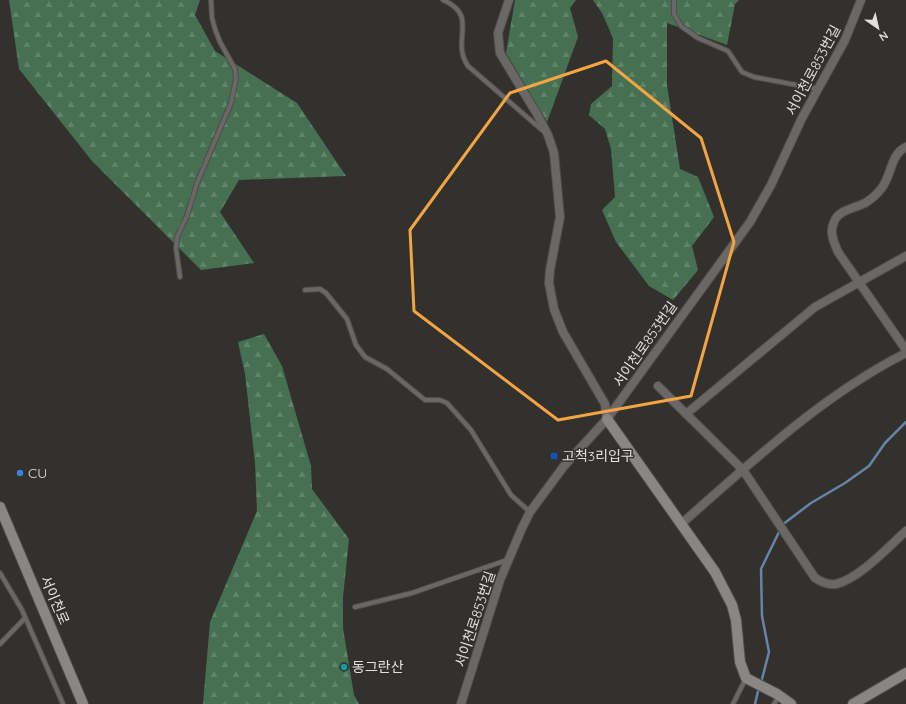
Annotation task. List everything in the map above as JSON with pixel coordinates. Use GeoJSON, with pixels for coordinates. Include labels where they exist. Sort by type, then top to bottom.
{"type":"FeatureCollection","features":[{"type":"Feature","properties":{"kind":"street"},"geometry":{"type":"LineString","coordinates":[[509,0],[498,33],[500,53],[548,135],[554,153],[560,217],[550,270],[550,294],[557,321],[605,404],[607,419],[715,572],[730,601],[736,620],[740,662],[748,679],[776,698],[791,704]]}},
{"type":"Feature","properties":{"kind":"street","name":"서이천로853번길"},"geometry":{"type":"LineString","coordinates":[[462,704],[492,604],[508,559],[530,512],[564,466],[607,419],[750,222],[771,185],[802,118],[845,40],[861,0]]}},
{"type":"Feature","properties":{"kind":"street"},"geometry":{"type":"LineString","coordinates":[[906,147],[902,149],[892,164],[887,181],[881,189],[866,202],[842,212],[834,221],[832,236],[838,252],[906,350]]}},
{"type":"Feature","properties":{"kind":"street"},"geometry":{"type":"LineString","coordinates":[[686,414],[815,307],[906,256]]}},
{"type":"Feature","properties":{"kind":"street"},"geometry":{"type":"LineString","coordinates":[[681,524],[743,470],[837,394],[879,367],[906,354]]}},
{"type":"Feature","properties":{"kind":"street"},"geometry":{"type":"LineString","coordinates":[[658,386],[743,470],[815,578],[823,583],[835,584],[859,572],[906,531]]}},
{"type":"Feature","properties":{"kind":"street","name":"서이천로"},"geometry":{"type":"LineString","coordinates":[[0,507],[83,704]]}},
{"type":"Feature","properties":{"kind":"street"},"geometry":{"type":"LineString","coordinates":[[853,704],[906,674]]}},
{"type":"Feature","properties":{"kind":"lane"},"geometry":{"type":"LineString","coordinates":[[180,278],[176,248],[177,237],[187,216],[197,183],[231,103],[236,79],[235,69],[220,42],[215,29],[212,18],[211,0]]}},
{"type":"Feature","properties":{"kind":"lane"},"geometry":{"type":"LineString","coordinates":[[443,0],[458,8],[462,17],[461,47],[462,55],[468,66],[548,135]]}},
{"type":"Feature","properties":{"kind":"lane"},"geometry":{"type":"LineString","coordinates":[[674,0],[674,14],[681,26],[698,38],[728,51],[742,72],[754,77],[819,89]]}},
{"type":"Feature","properties":{"kind":"lane"},"geometry":{"type":"LineString","coordinates":[[305,290],[320,289],[326,294],[347,319],[356,345],[366,357],[387,369],[425,400],[440,400],[447,403],[471,430],[511,495],[530,512]]}},
{"type":"Feature","properties":{"kind":"lane"},"geometry":{"type":"LineString","coordinates":[[355,607],[412,593],[508,559]]}},
{"type":"Feature","properties":{"kind":"lane"},"geometry":{"type":"LineString","coordinates":[[0,572],[25,618],[63,704]]}},
{"type":"Feature","properties":{"kind":"lane"},"geometry":{"type":"LineString","coordinates":[[0,644],[25,618]]}},
{"type":"Feature","properties":{"kind":"lane"},"geometry":{"type":"LineString","coordinates":[[733,704],[748,679]]}},
{"type":"Feature","properties":{"kind":"highlighted area"},"geometry":{"type":"Polygon","coordinates":[[[606,61],[701,138],[734,242],[691,396],[558,420],[414,311],[410,230],[510,93],[606,61]]]}},
{"type":"Feature","properties":{"kind":"green space"},"geometry":{"type":"Polygon","coordinates":[[[9,0],[200,0],[195,15],[215,51],[297,103],[346,176],[239,180],[220,212],[254,263],[201,270],[92,161],[19,69],[9,0]]]}},
{"type":"Feature","properties":{"kind":"green space"},"geometry":{"type":"Polygon","coordinates":[[[515,0],[576,0],[570,8],[578,37],[547,122],[506,53],[515,0]]]}},
{"type":"Feature","properties":{"kind":"green space"},"geometry":{"type":"Polygon","coordinates":[[[593,0],[739,0],[735,4],[727,45],[667,23],[667,85],[680,169],[698,177],[714,217],[692,246],[698,270],[673,300],[649,286],[616,242],[602,210],[615,197],[611,149],[605,129],[589,115],[591,104],[612,86],[613,38],[602,13],[593,0]]]}},
{"type":"Feature","properties":{"kind":"green space"},"geometry":{"type":"Polygon","coordinates":[[[264,334],[282,366],[311,466],[312,489],[349,539],[343,597],[343,628],[354,695],[359,704],[203,704],[210,622],[257,511],[255,463],[245,374],[238,342],[264,334]]]}},
{"type":"Feature","properties":{"kind":"waterway"},"geometry":{"type":"LineString","coordinates":[[782,525],[811,503],[845,483],[869,466],[885,443],[906,422]]}},
{"type":"Feature","properties":{"kind":"waterway"},"geometry":{"type":"LineString","coordinates":[[761,683],[769,652],[762,616],[761,569],[780,530]]}},
{"type":"Feature","properties":{"kind":"waterway"},"geometry":{"type":"LineString","coordinates":[[755,704],[759,687]]}},
{"type":"Feature","properties":{"kind":"place","name":"고척3리입구"},"geometry":{"type":"Point","coordinates":[554,456]}},
{"type":"Feature","properties":{"kind":"place","name":"CU"},"geometry":{"type":"Point","coordinates":[20,473]}},
{"type":"Feature","properties":{"kind":"place","name":"동그란산"},"geometry":{"type":"Point","coordinates":[344,667]}}]}
